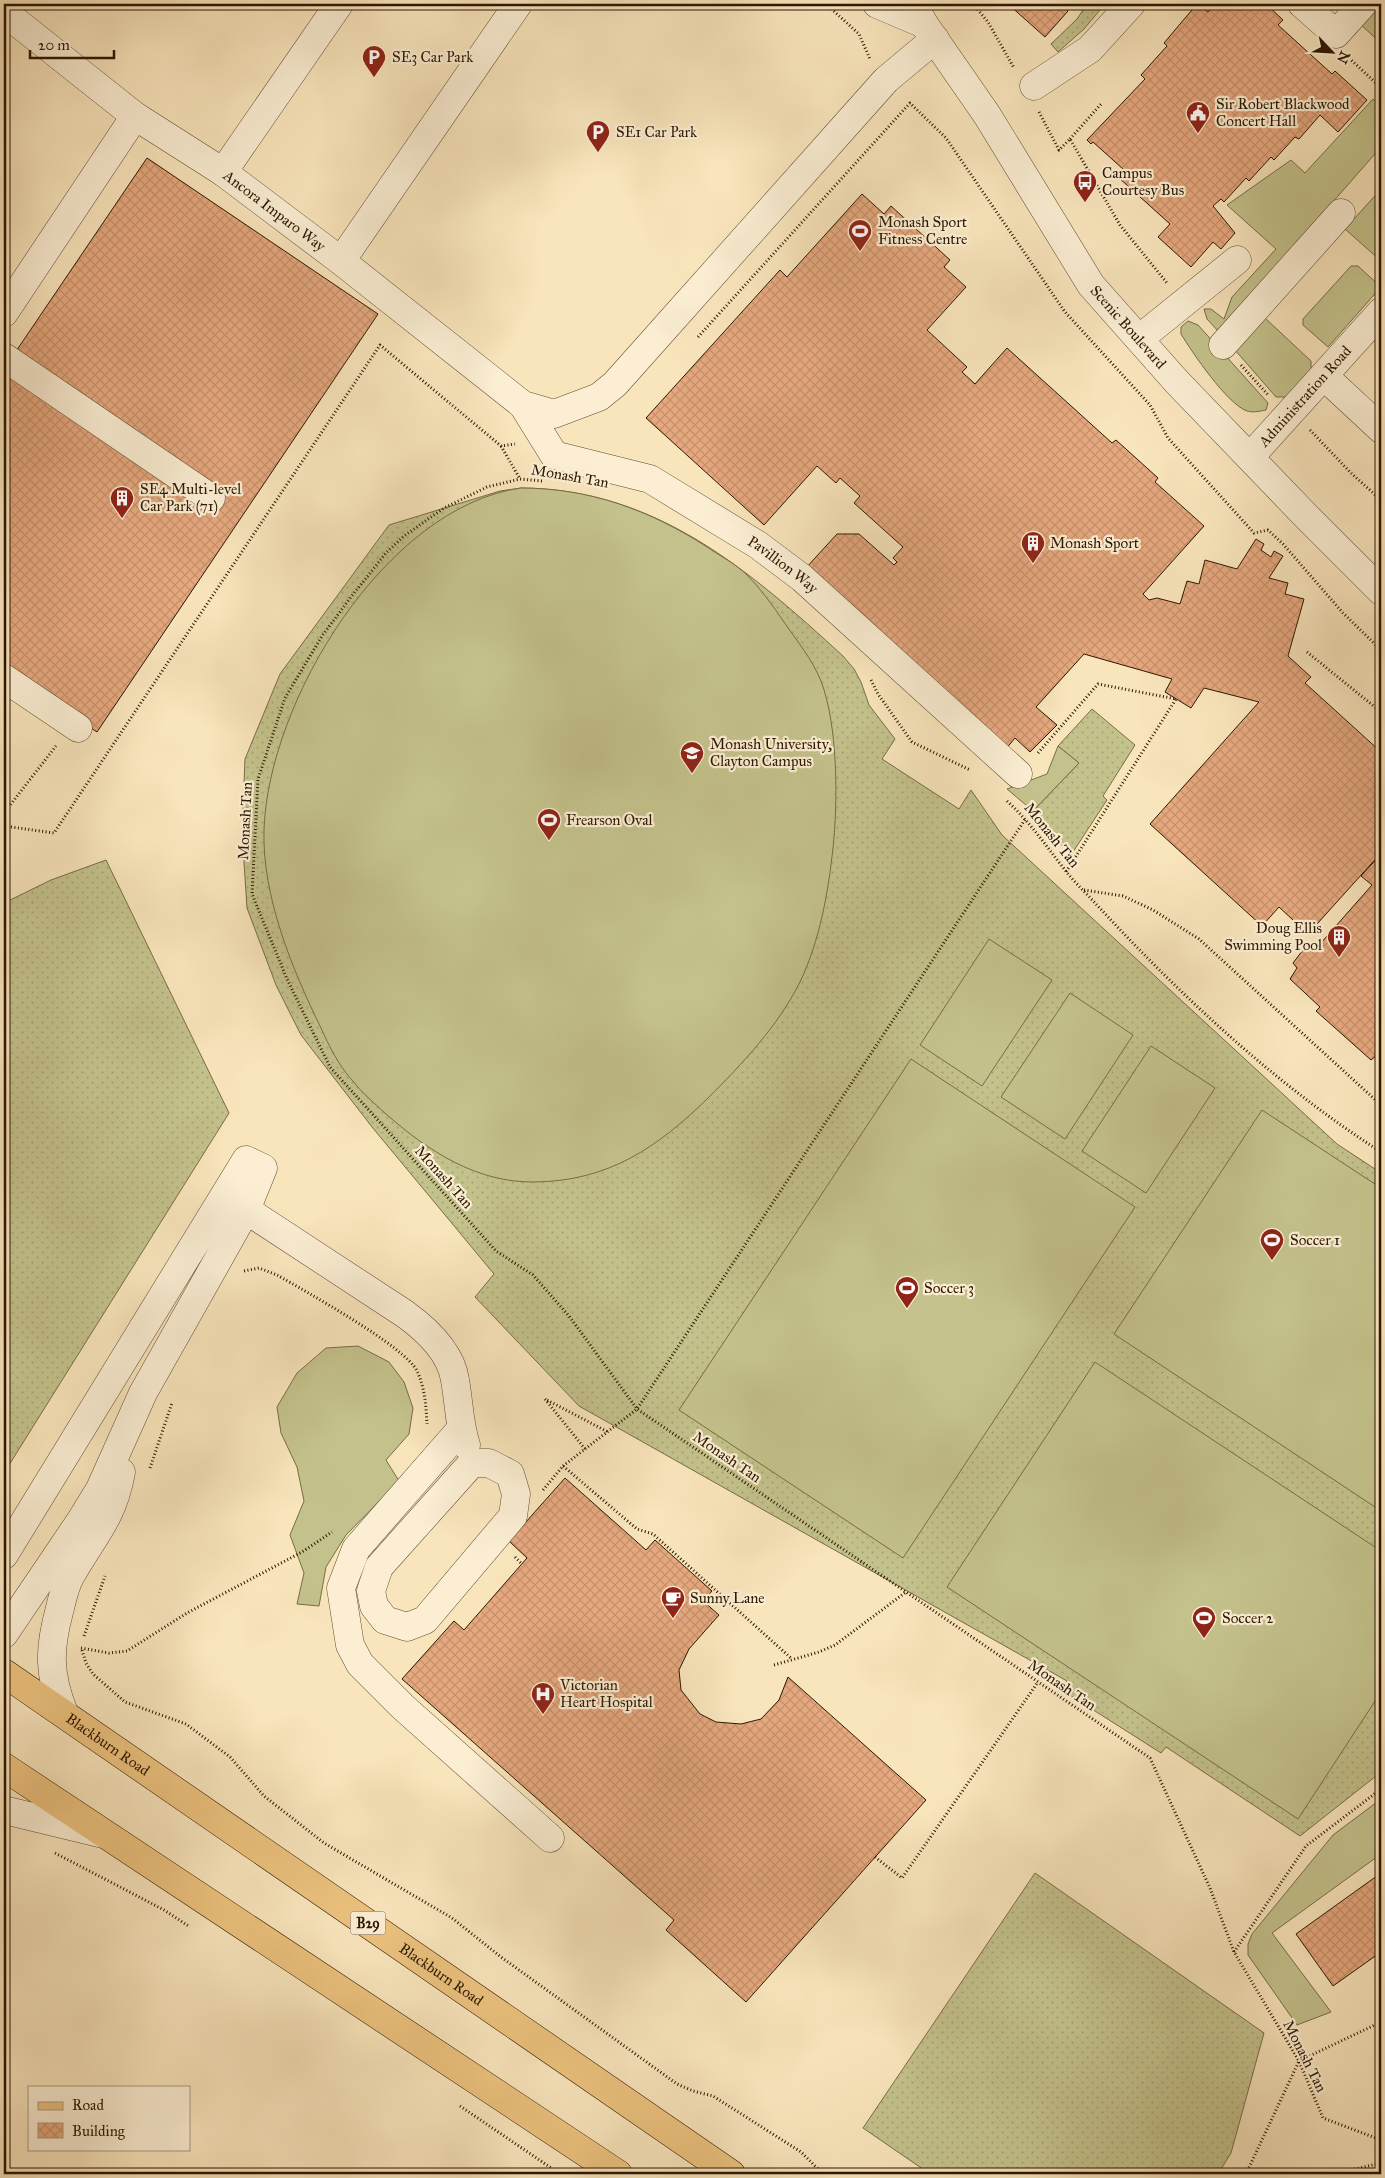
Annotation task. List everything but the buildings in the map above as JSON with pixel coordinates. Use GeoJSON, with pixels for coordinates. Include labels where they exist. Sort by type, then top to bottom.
{"type":"FeatureCollection","features":[{"type":"Feature","properties":{"kind":"main road","name":"Blackburn Road"},"geometry":{"type":"LineString","coordinates":[[4,1673],[731,2174]]}},
{"type":"Feature","properties":{"kind":"main road"},"geometry":{"type":"LineString","coordinates":[[4,1767],[618,2174]]}},
{"type":"Feature","properties":{"kind":"street","name":"Ancora Imparo Way"},"geometry":{"type":"LineString","coordinates":[[339,4],[223,172],[341,261],[523,405]]}},
{"type":"Feature","properties":{"kind":"street"},"geometry":{"type":"LineString","coordinates":[[341,261],[518,4]]}},
{"type":"Feature","properties":{"kind":"street"},"geometry":{"type":"LineString","coordinates":[[523,405],[554,414],[600,397],[615,384],[886,80],[924,22],[878,4]]}},
{"type":"Feature","properties":{"kind":"street"},"geometry":{"type":"LineString","coordinates":[[1026,80],[1090,50],[1131,4]]}},
{"type":"Feature","properties":{"kind":"street"},"geometry":{"type":"LineString","coordinates":[[1302,4],[1336,34],[1364,4]]}},
{"type":"Feature","properties":{"kind":"street"},"geometry":{"type":"LineString","coordinates":[[4,12],[135,116],[223,172]]}},
{"type":"Feature","properties":{"kind":"street","name":"Scenic Boulevard"},"geometry":{"type":"LineString","coordinates":[[924,22],[986,115],[1091,285],[1178,382],[1250,458],[1381,591]]}},
{"type":"Feature","properties":{"kind":"street"},"geometry":{"type":"LineString","coordinates":[[4,313],[135,116]]}},
{"type":"Feature","properties":{"kind":"street"},"geometry":{"type":"LineString","coordinates":[[1223,345],[1340,213]]}},
{"type":"Feature","properties":{"kind":"street"},"geometry":{"type":"LineString","coordinates":[[1139,339],[1237,260]]}},
{"type":"Feature","properties":{"kind":"street","name":"Administration Road"},"geometry":{"type":"LineString","coordinates":[[1250,458],[1381,312]]}},
{"type":"Feature","properties":{"kind":"street"},"geometry":{"type":"LineString","coordinates":[[4,357],[211,498]]}},
{"type":"Feature","properties":{"kind":"street"},"geometry":{"type":"LineString","coordinates":[[1324,376],[1381,429]]}},
{"type":"Feature","properties":{"kind":"street","name":"Pavillion Way"},"geometry":{"type":"LineString","coordinates":[[523,405],[554,455],[650,479],[758,545],[802,578],[1018,774]]}},
{"type":"Feature","properties":{"kind":"street"},"geometry":{"type":"LineString","coordinates":[[4,678],[78,728]]}},
{"type":"Feature","properties":{"kind":"street"},"geometry":{"type":"LineString","coordinates":[[235,1203],[405,1314],[428,1333],[438,1344],[452,1368],[455,1378],[461,1429],[472,1463]]}},
{"type":"Feature","properties":{"kind":"street"},"geometry":{"type":"LineString","coordinates":[[4,1634],[89,1509],[128,1431],[137,1406],[165,1352],[235,1203]]}},
{"type":"Feature","properties":{"kind":"street"},"geometry":{"type":"LineString","coordinates":[[8,1543],[235,1203]]}},
{"type":"Feature","properties":{"kind":"street"},"geometry":{"type":"LineString","coordinates":[[461,1429],[356,1549],[341,1588],[350,1646],[360,1664],[403,1707],[550,1838]]}},
{"type":"Feature","properties":{"kind":"street"},"geometry":{"type":"LineString","coordinates":[[64,1713],[52,1680],[52,1637],[68,1580],[101,1527],[114,1502],[128,1431]]}},
{"type":"Feature","properties":{"kind":"street"},"geometry":{"type":"LineString","coordinates":[[472,1463],[490,1463],[510,1474],[516,1494],[513,1516],[425,1620],[406,1627],[385,1620],[374,1606],[371,1591],[379,1567],[472,1463]]}},
{"type":"Feature","properties":{"kind":"street"},"geometry":{"type":"LineString","coordinates":[[347,1627],[361,1613],[374,1606]]}},
{"type":"Feature","properties":{"kind":"street"},"geometry":{"type":"LineString","coordinates":[[4,1810],[105,1835]]}},
{"type":"Feature","properties":{"kind":"path"},"geometry":{"type":"LineString","coordinates":[[826,4],[859,34],[871,63]]}},
{"type":"Feature","properties":{"kind":"path"},"geometry":{"type":"LineString","coordinates":[[973,4],[988,22],[1026,80]]}},
{"type":"Feature","properties":{"kind":"path"},"geometry":{"type":"LineString","coordinates":[[1336,34],[1347,56],[1378,85]]}},
{"type":"Feature","properties":{"kind":"path"},"geometry":{"type":"LineString","coordinates":[[910,103],[946,138],[1065,312],[1150,405],[1168,438],[1254,533],[1268,530],[1276,537],[1342,613],[1381,650]]}},
{"type":"Feature","properties":{"kind":"path"},"geometry":{"type":"LineString","coordinates":[[1070,139],[1101,104]]}},
{"type":"Feature","properties":{"kind":"path"},"geometry":{"type":"LineString","coordinates":[[4,826],[54,833],[380,345]]}},
{"type":"Feature","properties":{"kind":"path"},"geometry":{"type":"LineString","coordinates":[[501,446],[520,479]]}},
{"type":"Feature","properties":{"kind":"path","name":"Monash Tan"},"geometry":{"type":"LineString","coordinates":[[548,482],[520,479],[487,486],[444,508],[404,536],[369,573],[322,636],[285,698],[258,779],[252,894],[287,979],[330,1067],[496,1251],[533,1275],[563,1309],[637,1409],[1150,1758],[1210,1888],[1234,1952],[1299,2061],[1323,2118],[1381,2140]]}},
{"type":"Feature","properties":{"kind":"path"},"geometry":{"type":"LineString","coordinates":[[1307,652],[1381,712]]}},
{"type":"Feature","properties":{"kind":"path"},"geometry":{"type":"LineString","coordinates":[[870,679],[878,694],[912,742],[972,771]]}},
{"type":"Feature","properties":{"kind":"path"},"geometry":{"type":"LineString","coordinates":[[1051,738],[1098,684],[1176,699],[1066,872]]}},
{"type":"Feature","properties":{"kind":"path"},"geometry":{"type":"LineString","coordinates":[[4,812],[54,748],[78,728]]}},
{"type":"Feature","properties":{"kind":"path","name":"Monash Tan"},"geometry":{"type":"LineString","coordinates":[[1006,800],[1026,818],[1066,872],[1128,938],[1226,1031],[1278,1078],[1338,1124],[1381,1152]]}},
{"type":"Feature","properties":{"kind":"path"},"geometry":{"type":"LineString","coordinates":[[540,1494],[563,1466],[637,1409],[1026,818]]}},
{"type":"Feature","properties":{"kind":"path"},"geometry":{"type":"LineString","coordinates":[[1083,890],[1123,896],[1153,910],[1198,939],[1381,1105]]}},
{"type":"Feature","properties":{"kind":"path"},"geometry":{"type":"LineString","coordinates":[[239,1272],[259,1268],[277,1274],[398,1350],[417,1370],[425,1395],[427,1424],[424,1432]]}},
{"type":"Feature","properties":{"kind":"path"},"geometry":{"type":"LineString","coordinates":[[585,1449],[545,1399],[608,1432]]}},
{"type":"Feature","properties":{"kind":"path"},"geometry":{"type":"LineString","coordinates":[[149,1472],[174,1400]]}},
{"type":"Feature","properties":{"kind":"path"},"geometry":{"type":"LineString","coordinates":[[563,1466],[637,1529],[653,1534],[792,1660]]}},
{"type":"Feature","properties":{"kind":"path"},"geometry":{"type":"LineString","coordinates":[[494,1539],[522,1564]]}},
{"type":"Feature","properties":{"kind":"path"},"geometry":{"type":"LineString","coordinates":[[81,1646],[109,1653],[127,1651],[187,1613],[302,1552]]}},
{"type":"Feature","properties":{"kind":"path"},"geometry":{"type":"LineString","coordinates":[[105,1574],[81,1646],[86,1663],[93,1674],[125,1702],[186,1724],[230,1757],[264,1796],[324,1842],[452,1918],[501,1957],[677,2084],[721,2100],[801,2152],[823,2174]]}},
{"type":"Feature","properties":{"kind":"path"},"geometry":{"type":"LineString","coordinates":[[774,1665],[819,1652],[835,1645],[906,1592]]}},
{"type":"Feature","properties":{"kind":"path"},"geometry":{"type":"LineString","coordinates":[[875,1857],[902,1878],[1038,1682]]}},
{"type":"Feature","properties":{"kind":"path"},"geometry":{"type":"LineString","coordinates":[[1234,1952],[1306,1846],[1381,1790]]}},
{"type":"Feature","properties":{"kind":"path"},"geometry":{"type":"LineString","coordinates":[[50,1850],[164,1910],[198,1932]]}},
{"type":"Feature","properties":{"kind":"path"},"geometry":{"type":"LineString","coordinates":[[1246,2174],[1299,2061],[1381,2022]]}},
{"type":"Feature","properties":{"kind":"path"},"geometry":{"type":"LineString","coordinates":[[458,2105],[560,2174]]}},
{"type":"Feature","properties":{"kind":"path"},"geometry":{"type":"LineString","coordinates":[[1334,2174],[1381,2163]]}},
{"type":"Feature","properties":{"kind":"shaded area"},"geometry":{"type":"Polygon","coordinates":[[[1087,4],[1105,4],[1084,29],[1058,52],[1051,44],[1077,19],[1087,4]]]}},
{"type":"Feature","properties":{"kind":"shaded area"},"geometry":{"type":"Polygon","coordinates":[[[1381,4],[1381,43],[1361,25],[1381,4]]]}},
{"type":"Feature","properties":{"kind":"shaded area"},"geometry":{"type":"Polygon","coordinates":[[[1373,99],[1381,107],[1381,147],[1219,332],[1207,319],[1204,309],[1211,309],[1224,319],[1232,297],[1276,249],[1227,205],[1291,160],[1305,173],[1373,99]]]}},
{"type":"Feature","properties":{"kind":"shaded area"},"geometry":{"type":"Polygon","coordinates":[[[1381,189],[1381,261],[1345,229],[1381,189]]]}},
{"type":"Feature","properties":{"kind":"shaded area"},"geometry":{"type":"Polygon","coordinates":[[[1351,266],[1358,266],[1381,287],[1328,347],[1303,325],[1303,319],[1351,266]]]}},
{"type":"Feature","properties":{"kind":"shaded area"},"geometry":{"type":"Polygon","coordinates":[[[1265,318],[1311,361],[1311,369],[1287,397],[1276,397],[1235,350],[1265,318]]]}},
{"type":"Feature","properties":{"kind":"shaded area"},"geometry":{"type":"Polygon","coordinates":[[[1188,321],[1198,325],[1268,403],[1266,410],[1247,411],[1230,399],[1220,388],[1181,334],[1181,327],[1188,321]]]}},
{"type":"Feature","properties":{"kind":"shaded area"},"geometry":{"type":"Polygon","coordinates":[[[521,488],[570,492],[615,503],[657,519],[697,540],[735,565],[772,594],[843,656],[854,669],[869,705],[895,739],[882,759],[959,809],[971,790],[1002,835],[1337,1144],[1381,1173],[1381,1772],[1300,1836],[1166,1747],[1161,1753],[1062,1690],[1067,1681],[579,1406],[475,1297],[494,1274],[372,1127],[301,1035],[276,985],[247,908],[242,832],[245,759],[280,674],[389,525],[500,491],[521,488]]]}},
{"type":"Feature","properties":{"kind":"shaded area","name":"Frearson Oval"},"geometry":{"type":"Polygon","coordinates":[[[521,488],[571,492],[595,497],[641,512],[685,534],[743,571],[767,598],[799,643],[821,681],[831,719],[836,786],[835,829],[831,865],[818,933],[800,982],[770,1029],[747,1058],[708,1098],[670,1132],[651,1146],[609,1168],[562,1180],[535,1182],[514,1181],[473,1171],[436,1152],[386,1114],[363,1093],[346,1073],[331,1048],[310,1005],[281,932],[268,880],[264,830],[271,779],[287,725],[311,671],[343,618],[381,571],[424,531],[471,503],[521,488]]]}},
{"type":"Feature","properties":{"kind":"shaded area"},"geometry":{"type":"Polygon","coordinates":[[[1092,709],[1135,745],[1103,796],[1107,800],[1071,855],[1040,824],[1033,811],[1079,763],[1058,746],[1092,709]]]}},
{"type":"Feature","properties":{"kind":"shaded area"},"geometry":{"type":"Polygon","coordinates":[[[1058,746],[1079,763],[1033,811],[1007,789],[1047,774],[1058,746]]]}},
{"type":"Feature","properties":{"kind":"shaded area"},"geometry":{"type":"Polygon","coordinates":[[[106,860],[229,1113],[4,1473],[4,903],[51,880],[106,860]]]}},
{"type":"Feature","properties":{"kind":"shaded area"},"geometry":{"type":"Polygon","coordinates":[[[989,939],[1052,980],[982,1086],[920,1045],[989,939]]]}},
{"type":"Feature","properties":{"kind":"shaded area"},"geometry":{"type":"Polygon","coordinates":[[[1070,993],[1133,1035],[1065,1139],[1001,1097],[1070,993]]]}},
{"type":"Feature","properties":{"kind":"shaded area"},"geometry":{"type":"Polygon","coordinates":[[[1151,1046],[1215,1088],[1146,1193],[1082,1151],[1151,1046]]]}},
{"type":"Feature","properties":{"kind":"shaded area","name":"Soccer 3"},"geometry":{"type":"Polygon","coordinates":[[[911,1059],[1135,1207],[903,1558],[679,1410],[911,1059]]]}},
{"type":"Feature","properties":{"kind":"shaded area","name":"Soccer 1"},"geometry":{"type":"Polygon","coordinates":[[[1262,1110],[1381,1188],[1381,1511],[1114,1334],[1262,1110]]]}},
{"type":"Feature","properties":{"kind":"shaded area"},"geometry":{"type":"Polygon","coordinates":[[[358,1346],[389,1362],[404,1382],[413,1408],[409,1434],[386,1460],[399,1481],[346,1535],[326,1567],[319,1606],[297,1604],[304,1573],[290,1535],[304,1501],[297,1467],[281,1433],[277,1407],[297,1373],[326,1348],[358,1346]]]}},
{"type":"Feature","properties":{"kind":"shaded area","name":"Soccer 2"},"geometry":{"type":"Polygon","coordinates":[[[1095,1362],[1381,1551],[1381,1692],[1298,1819],[947,1587],[1095,1362]]]}},
{"type":"Feature","properties":{"kind":"shaded area"},"geometry":{"type":"Polygon","coordinates":[[[1381,1799],[1381,1854],[1272,1933],[1331,2012],[1297,2025],[1248,1955],[1248,1944],[1252,1934],[1333,1835],[1381,1799]]]}},
{"type":"Feature","properties":{"kind":"shaded area"},"geometry":{"type":"Polygon","coordinates":[[[1035,1873],[1264,2033],[1231,2153],[1218,2174],[930,2174],[863,2128],[1035,1873]]]}},
{"type":"Feature","properties":{"kind":"place","name":"SE3 Car Park"},"geometry":{"type":"Point","coordinates":[374,78]}},
{"type":"Feature","properties":{"kind":"place","name":"Sir Robert Blackwood Concert Hall"},"geometry":{"type":"Point","coordinates":[1198,134]}},
{"type":"Feature","properties":{"kind":"place","name":"SE1 Car Park"},"geometry":{"type":"Point","coordinates":[598,153]}},
{"type":"Feature","properties":{"kind":"place","name":"Campus Courtesy Bus"},"geometry":{"type":"Point","coordinates":[1085,203]}},
{"type":"Feature","properties":{"kind":"place","name":"Monash Sport Fitness Centre"},"geometry":{"type":"Point","coordinates":[860,252]}},
{"type":"Feature","properties":{"kind":"place","name":"SE4 Multi-level Car Park (71)"},"geometry":{"type":"Point","coordinates":[122,519]}},
{"type":"Feature","properties":{"kind":"place","name":"Monash Sport"},"geometry":{"type":"Point","coordinates":[1033,564]}},
{"type":"Feature","properties":{"kind":"place","name":"Monash University, Clayton Campus"},"geometry":{"type":"Point","coordinates":[692,774]}},
{"type":"Feature","properties":{"kind":"place","name":"Frearson Oval"},"geometry":{"type":"Point","coordinates":[549,841]}},
{"type":"Feature","properties":{"kind":"place","name":"Doug Ellis Swimming Pool"},"geometry":{"type":"Point","coordinates":[1339,958]}},
{"type":"Feature","properties":{"kind":"place","name":"Soccer 1"},"geometry":{"type":"Point","coordinates":[1272,1261]}},
{"type":"Feature","properties":{"kind":"place","name":"Soccer 3"},"geometry":{"type":"Point","coordinates":[907,1309]}},
{"type":"Feature","properties":{"kind":"place","name":"Sunny Lane"},"geometry":{"type":"Point","coordinates":[673,1619]}},
{"type":"Feature","properties":{"kind":"place","name":"Soccer 2"},"geometry":{"type":"Point","coordinates":[1204,1639]}},
{"type":"Feature","properties":{"kind":"place","name":"Victorian Heart Hospital"},"geometry":{"type":"Point","coordinates":[543,1715]}}]}
